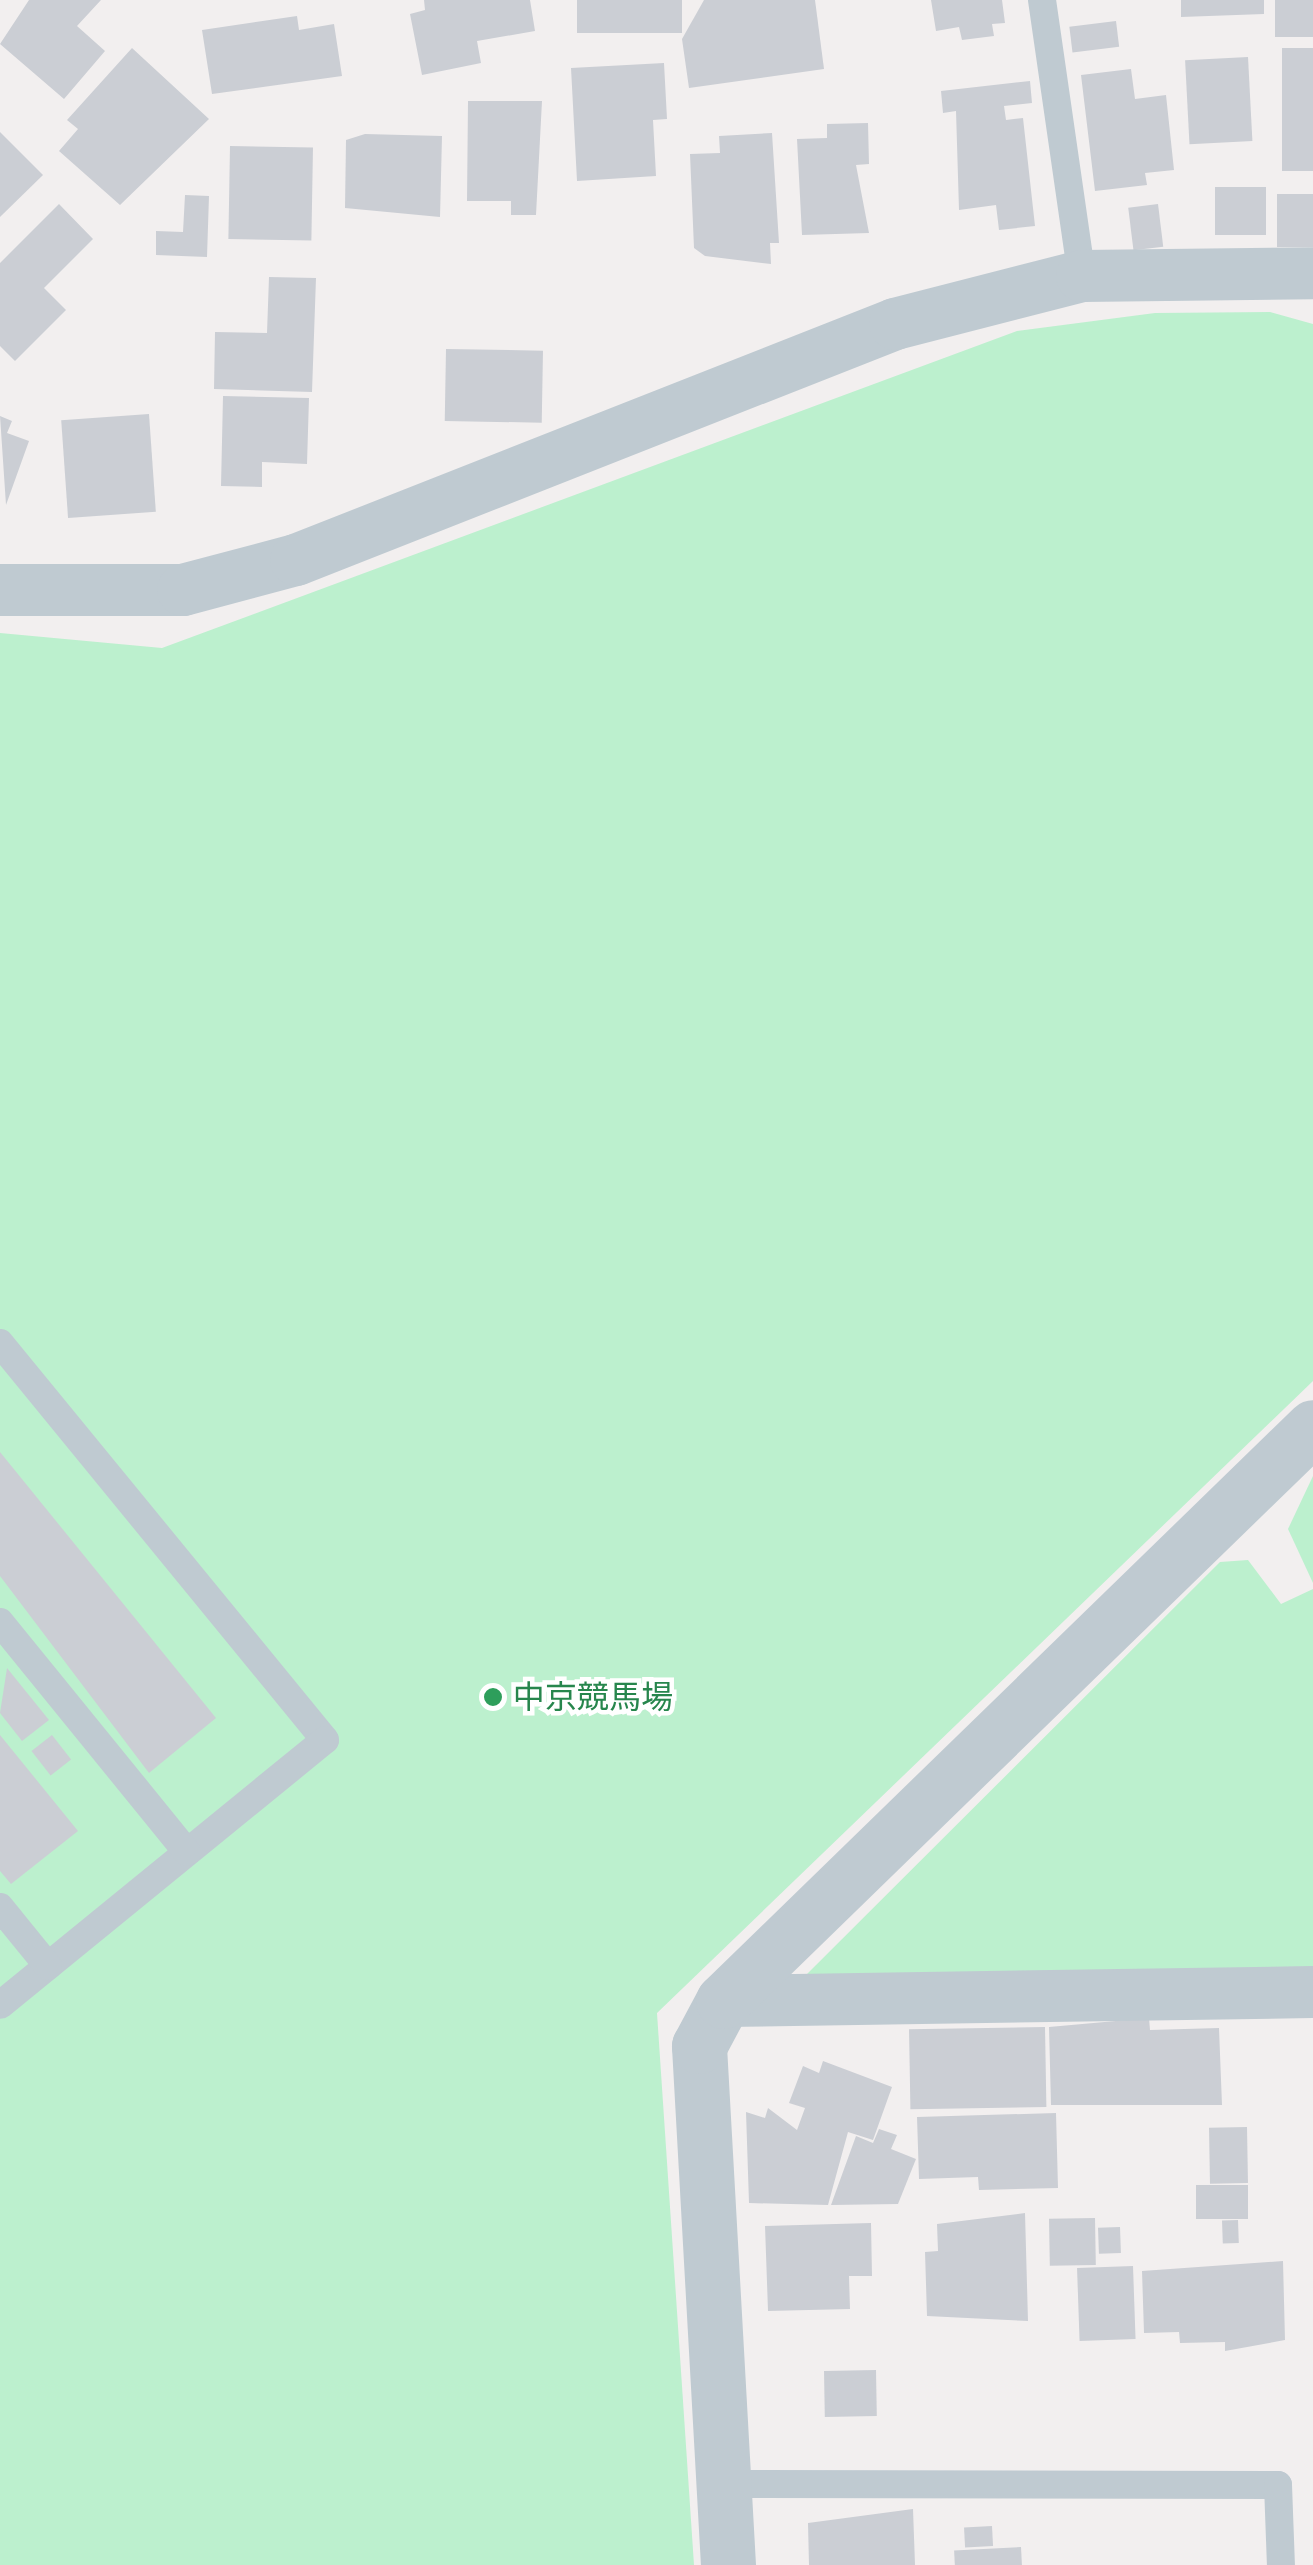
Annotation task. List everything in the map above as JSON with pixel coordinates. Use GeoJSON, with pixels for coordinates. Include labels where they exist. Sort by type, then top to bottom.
{"type":"FeatureCollection","features":[{"type":"Feature","properties":{"kind":"street"},"geometry":{"type":"LineString","coordinates":[[0,590],[183,590],[296,560],[895,324],[1082,276],[1313,273]]}},
{"type":"Feature","properties":{"kind":"street"},"geometry":{"type":"LineString","coordinates":[[728,2565],[694,2075],[723,2001],[1313,1427]]}},
{"type":"Feature","properties":{"kind":"street"},"geometry":{"type":"LineString","coordinates":[[723,2001],[1313,1992]]}},
{"type":"Feature","properties":{"kind":"lane"},"geometry":{"type":"LineString","coordinates":[[1042,0],[1082,276]]}},
{"type":"Feature","properties":{"kind":"lane"},"geometry":{"type":"LineString","coordinates":[[0,1343],[325,1740],[0,2005]]}},
{"type":"Feature","properties":{"kind":"lane"},"geometry":{"type":"LineString","coordinates":[[0,1622],[187,1852]]}},
{"type":"Feature","properties":{"kind":"lane"},"geometry":{"type":"LineString","coordinates":[[0,1907],[48,1966]]}},
{"type":"Feature","properties":{"kind":"lane"},"geometry":{"type":"LineString","coordinates":[[722,2484],[1278,2484],[1280,2565]]}},
{"type":"Feature","properties":{"kind":"green space","name":"中京競馬場"},"geometry":{"type":"Polygon","coordinates":[[[1270,312],[1313,324],[1313,1381],[657,2013],[694,2565],[0,2565],[0,633],[162,648],[1017,331],[1155,313],[1270,312]]]}},
{"type":"Feature","properties":{"kind":"green space"},"geometry":{"type":"Polygon","coordinates":[[[1313,1476],[1313,1583],[1288,1529],[1313,1476]]]}},
{"type":"Feature","properties":{"kind":"green space"},"geometry":{"type":"Polygon","coordinates":[[[1248,1560],[1281,1604],[1313,1589],[1313,1970],[802,1979],[1220,1562],[1248,1560]]]}},
{"type":"Feature","properties":{"kind":"building"},"geometry":{"type":"Polygon","coordinates":[[[29,0],[101,0],[77,26],[105,51],[64,99],[0,44],[29,0]]]}},
{"type":"Feature","properties":{"kind":"building"},"geometry":{"type":"Polygon","coordinates":[[[424,0],[530,0],[535,31],[477,41],[481,63],[422,75],[410,14],[425,10],[424,0]]]}},
{"type":"Feature","properties":{"kind":"building"},"geometry":{"type":"Polygon","coordinates":[[[577,0],[682,0],[682,33],[577,33],[577,0]]]}},
{"type":"Feature","properties":{"kind":"building"},"geometry":{"type":"Polygon","coordinates":[[[704,0],[815,0],[824,69],[689,88],[682,39],[704,0]]]}},
{"type":"Feature","properties":{"kind":"building"},"geometry":{"type":"Polygon","coordinates":[[[931,0],[1002,0],[1005,23],[992,24],[994,36],[962,40],[959,27],[936,31],[931,0]]]}},
{"type":"Feature","properties":{"kind":"building"},"geometry":{"type":"Polygon","coordinates":[[[1181,0],[1264,0],[1264,14],[1181,17],[1181,0]]]}},
{"type":"Feature","properties":{"kind":"building"},"geometry":{"type":"Polygon","coordinates":[[[1275,0],[1313,0],[1313,37],[1275,37],[1275,0]]]}},
{"type":"Feature","properties":{"kind":"building"},"geometry":{"type":"Polygon","coordinates":[[[297,16],[299,30],[334,24],[342,76],[212,94],[202,30],[297,16]]]}},
{"type":"Feature","properties":{"kind":"building"},"geometry":{"type":"Polygon","coordinates":[[[1116,21],[1119,47],[1073,53],[1069,27],[1116,21]]]}},
{"type":"Feature","properties":{"kind":"building"},"geometry":{"type":"Polygon","coordinates":[[[132,48],[209,119],[120,205],[59,151],[78,129],[67,120],[132,48]]]}},
{"type":"Feature","properties":{"kind":"building"},"geometry":{"type":"Polygon","coordinates":[[[1282,48],[1313,48],[1313,171],[1282,171],[1282,48]]]}},
{"type":"Feature","properties":{"kind":"building"},"geometry":{"type":"Polygon","coordinates":[[[1248,57],[1252,141],[1189,144],[1185,60],[1248,57]]]}},
{"type":"Feature","properties":{"kind":"building"},"geometry":{"type":"Polygon","coordinates":[[[664,63],[667,119],[653,120],[656,176],[577,181],[571,68],[664,63]]]}},
{"type":"Feature","properties":{"kind":"building"},"geometry":{"type":"Polygon","coordinates":[[[1131,69],[1135,99],[1166,95],[1174,170],[1145,173],[1147,185],[1095,191],[1081,75],[1131,69]]]}},
{"type":"Feature","properties":{"kind":"building"},"geometry":{"type":"Polygon","coordinates":[[[1030,81],[1032,103],[1004,106],[1006,120],[1023,118],[1035,226],[999,230],[996,205],[959,210],[956,111],[943,113],[941,91],[1030,81]]]}},
{"type":"Feature","properties":{"kind":"building"},"geometry":{"type":"Polygon","coordinates":[[[468,101],[542,101],[536,215],[511,215],[511,201],[467,201],[468,101]]]}},
{"type":"Feature","properties":{"kind":"building"},"geometry":{"type":"Polygon","coordinates":[[[868,123],[869,164],[856,165],[869,233],[802,235],[797,139],[827,138],[827,124],[868,123]]]}},
{"type":"Feature","properties":{"kind":"building"},"geometry":{"type":"Polygon","coordinates":[[[0,132],[43,175],[0,217],[0,132]]]}},
{"type":"Feature","properties":{"kind":"building"},"geometry":{"type":"Polygon","coordinates":[[[772,133],[779,243],[770,243],[771,264],[705,256],[694,248],[690,154],[720,153],[719,136],[772,133]]]}},
{"type":"Feature","properties":{"kind":"building"},"geometry":{"type":"Polygon","coordinates":[[[365,134],[442,136],[440,217],[345,208],[346,140],[365,134]]]}},
{"type":"Feature","properties":{"kind":"building"},"geometry":{"type":"Polygon","coordinates":[[[230,146],[313,147],[311,240],[228,239],[230,146]]]}},
{"type":"Feature","properties":{"kind":"building"},"geometry":{"type":"Polygon","coordinates":[[[1215,187],[1266,187],[1266,235],[1215,235],[1215,187]]]}},
{"type":"Feature","properties":{"kind":"building"},"geometry":{"type":"Polygon","coordinates":[[[1277,194],[1313,194],[1313,247],[1277,247],[1277,194]]]}},
{"type":"Feature","properties":{"kind":"building"},"geometry":{"type":"Polygon","coordinates":[[[185,195],[209,196],[207,257],[156,255],[156,231],[183,232],[185,195]]]}},
{"type":"Feature","properties":{"kind":"building"},"geometry":{"type":"Polygon","coordinates":[[[59,204],[93,239],[44,288],[66,310],[15,361],[0,346],[0,263],[59,204]]]}},
{"type":"Feature","properties":{"kind":"building"},"geometry":{"type":"Polygon","coordinates":[[[1158,204],[1163,247],[1133,250],[1128,208],[1158,204]]]}},
{"type":"Feature","properties":{"kind":"building"},"geometry":{"type":"Polygon","coordinates":[[[269,277],[316,278],[312,392],[214,389],[215,332],[267,333],[269,277]]]}},
{"type":"Feature","properties":{"kind":"building"},"geometry":{"type":"Polygon","coordinates":[[[446,349],[543,351],[542,423],[445,421],[446,349]]]}},
{"type":"Feature","properties":{"kind":"building"},"geometry":{"type":"Polygon","coordinates":[[[223,396],[309,398],[307,464],[262,462],[262,487],[221,486],[223,396]]]}},
{"type":"Feature","properties":{"kind":"building"},"geometry":{"type":"Polygon","coordinates":[[[149,414],[156,512],[68,518],[61,420],[149,414]]]}},
{"type":"Feature","properties":{"kind":"building"},"geometry":{"type":"Polygon","coordinates":[[[0,416],[12,421],[7,433],[29,441],[6,505],[0,416]]]}},
{"type":"Feature","properties":{"kind":"building"},"geometry":{"type":"Polygon","coordinates":[[[0,1452],[216,1718],[149,1773],[0,1576],[0,1452]]]}},
{"type":"Feature","properties":{"kind":"building"},"geometry":{"type":"Polygon","coordinates":[[[7,1668],[49,1720],[22,1741],[0,1713],[7,1668]]]}},
{"type":"Feature","properties":{"kind":"building"},"geometry":{"type":"Polygon","coordinates":[[[0,1735],[78,1831],[11,1884],[0,1871],[0,1735]]]}},
{"type":"Feature","properties":{"kind":"building"},"geometry":{"type":"Polygon","coordinates":[[[52,1735],[71,1759],[51,1775],[32,1751],[52,1735]]]}},
{"type":"Feature","properties":{"kind":"building"},"geometry":{"type":"Polygon","coordinates":[[[1149,2018],[1150,2030],[1219,2028],[1222,2105],[1051,2105],[1049,2027],[1149,2018]]]}},
{"type":"Feature","properties":{"kind":"building"},"geometry":{"type":"Polygon","coordinates":[[[1045,2027],[1046,2107],[910,2109],[909,2029],[1045,2027]]]}},
{"type":"Feature","properties":{"kind":"building"},"geometry":{"type":"Polygon","coordinates":[[[823,2061],[892,2087],[873,2140],[848,2132],[828,2205],[749,2203],[746,2112],[765,2118],[768,2108],[797,2130],[805,2108],[789,2103],[803,2066],[819,2073],[823,2061]]]}},
{"type":"Feature","properties":{"kind":"building"},"geometry":{"type":"Polygon","coordinates":[[[1056,2113],[1058,2188],[979,2190],[978,2177],[919,2179],[917,2117],[1056,2113]]]}},
{"type":"Feature","properties":{"kind":"building"},"geometry":{"type":"Polygon","coordinates":[[[1247,2127],[1248,2183],[1210,2184],[1209,2128],[1247,2127]]]}},
{"type":"Feature","properties":{"kind":"building"},"geometry":{"type":"Polygon","coordinates":[[[879,2129],[897,2135],[891,2149],[916,2159],[898,2204],[831,2205],[856,2136],[873,2143],[879,2129]]]}},
{"type":"Feature","properties":{"kind":"building"},"geometry":{"type":"Polygon","coordinates":[[[1196,2185],[1248,2185],[1248,2219],[1196,2219],[1196,2185]]]}},
{"type":"Feature","properties":{"kind":"building"},"geometry":{"type":"Polygon","coordinates":[[[1025,2213],[1028,2321],[927,2316],[925,2252],[938,2251],[937,2224],[1025,2213]]]}},
{"type":"Feature","properties":{"kind":"building"},"geometry":{"type":"Polygon","coordinates":[[[1095,2218],[1096,2265],[1050,2266],[1049,2219],[1095,2218]]]}},
{"type":"Feature","properties":{"kind":"building"},"geometry":{"type":"Polygon","coordinates":[[[1238,2220],[1239,2243],[1223,2244],[1222,2221],[1238,2220]]]}},
{"type":"Feature","properties":{"kind":"building"},"geometry":{"type":"Polygon","coordinates":[[[871,2223],[872,2276],[849,2276],[850,2309],[768,2311],[765,2226],[871,2223]]]}},
{"type":"Feature","properties":{"kind":"building"},"geometry":{"type":"Polygon","coordinates":[[[1120,2227],[1121,2253],[1099,2254],[1098,2228],[1120,2227]]]}},
{"type":"Feature","properties":{"kind":"building"},"geometry":{"type":"Polygon","coordinates":[[[1283,2261],[1285,2340],[1225,2351],[1225,2342],[1180,2343],[1179,2332],[1144,2333],[1142,2271],[1283,2261]]]}},
{"type":"Feature","properties":{"kind":"building"},"geometry":{"type":"Polygon","coordinates":[[[1133,2266],[1136,2339],[1080,2341],[1077,2268],[1133,2266]]]}},
{"type":"Feature","properties":{"kind":"building"},"geometry":{"type":"Polygon","coordinates":[[[876,2370],[877,2416],[825,2417],[824,2371],[876,2370]]]}},
{"type":"Feature","properties":{"kind":"building"},"geometry":{"type":"Polygon","coordinates":[[[913,2509],[915,2565],[809,2565],[808,2523],[913,2509]]]}},
{"type":"Feature","properties":{"kind":"building"},"geometry":{"type":"Polygon","coordinates":[[[992,2526],[993,2546],[965,2547],[964,2527],[992,2526]]]}},
{"type":"Feature","properties":{"kind":"building"},"geometry":{"type":"Polygon","coordinates":[[[1021,2547],[1022,2565],[955,2565],[954,2551],[1021,2547]]]}},
{"type":"Feature","properties":{"kind":"place","name":"中京競馬場"},"geometry":{"type":"Point","coordinates":[493,1697]}}]}
